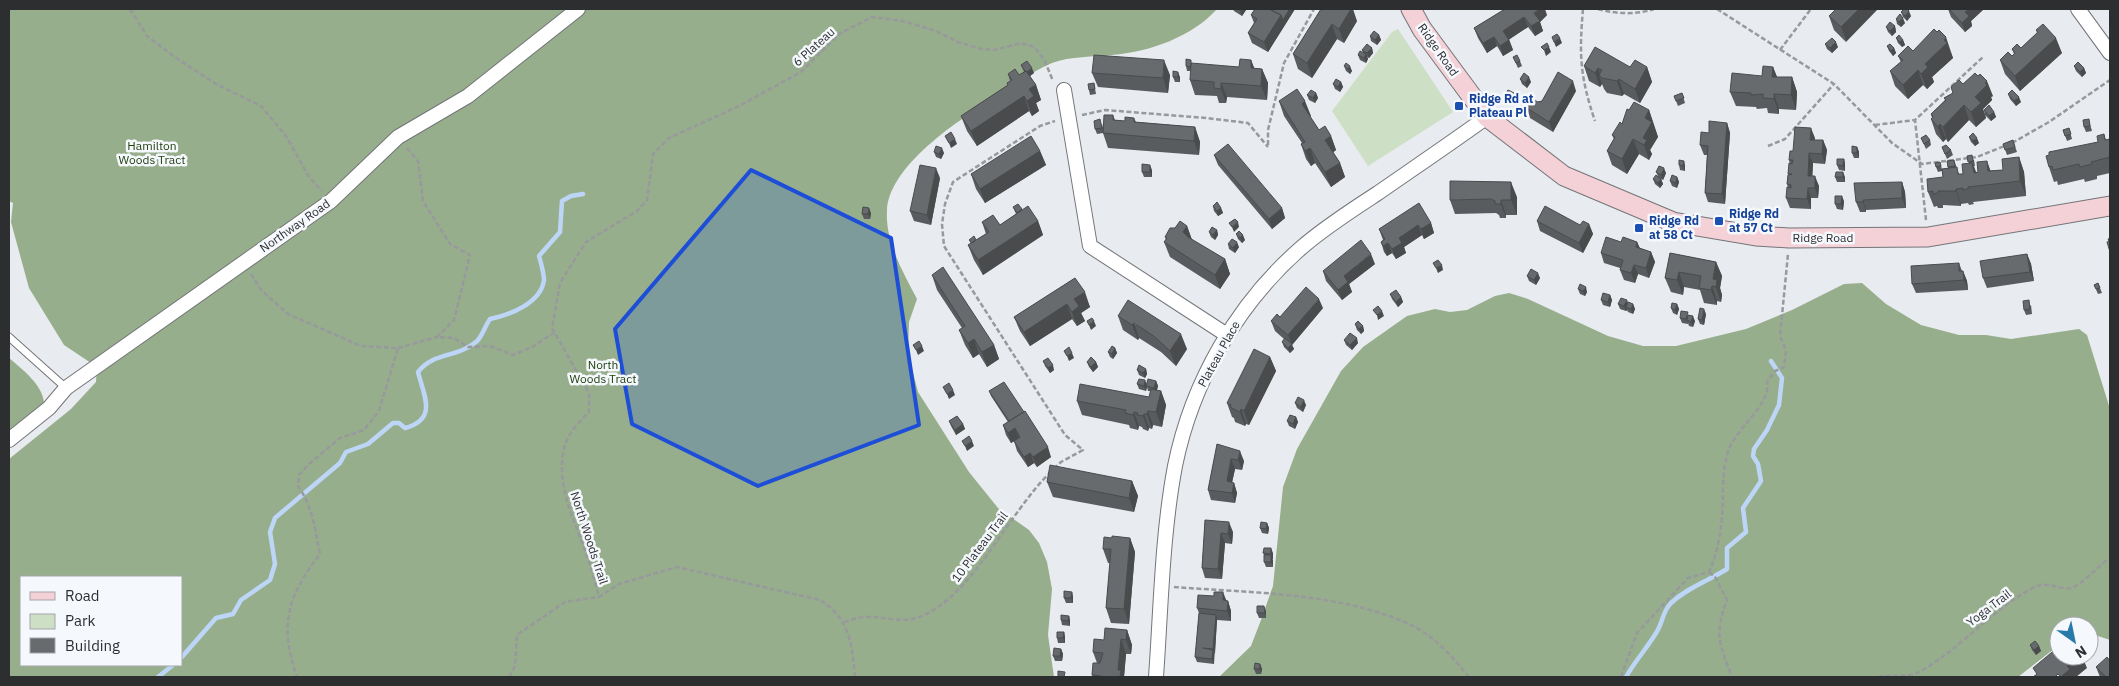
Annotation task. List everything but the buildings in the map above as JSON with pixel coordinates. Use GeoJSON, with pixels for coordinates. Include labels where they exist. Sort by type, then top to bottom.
{"type":"FeatureCollection","features":[{"type":"Feature","properties":{"kind":"street","name":"Northway Road"},"geometry":{"type":"LineString","coordinates":[[9,440],[49,408],[66,388],[331,201],[398,137],[468,96],[578,9]]}},
{"type":"Feature","properties":{"kind":"street","name":"Ridge Road"},"geometry":{"type":"LineString","coordinates":[[1411,9],[1422,30],[1487,117],[1564,176],[1673,222],[1756,236],[1789,238],[1928,237],[2110,206]]}},
{"type":"Feature","properties":{"kind":"street"},"geometry":{"type":"LineString","coordinates":[[2078,9],[2110,53]]}},
{"type":"Feature","properties":{"kind":"street"},"geometry":{"type":"LineString","coordinates":[[1064,90],[1090,246],[1227,334]]}},
{"type":"Feature","properties":{"kind":"street","name":"Plateau Place"},"geometry":{"type":"LineString","coordinates":[[1156,677],[1171,500],[1180,447],[1198,392],[1227,334],[1265,283],[1306,243],[1487,117]]}},
{"type":"Feature","properties":{"kind":"lane"},"geometry":{"type":"LineString","coordinates":[[9,337],[66,388]]}},
{"type":"Feature","properties":{"kind":"path"},"geometry":{"type":"LineString","coordinates":[[130,9],[147,36],[176,58],[216,84],[260,106],[286,136],[309,177],[331,201]]}},
{"type":"Feature","properties":{"kind":"path"},"geometry":{"type":"LineString","coordinates":[[1068,117],[1105,110],[1248,123],[1268,147],[1268,130],[1284,64],[1314,9]]}},
{"type":"Feature","properties":{"kind":"path"},"geometry":{"type":"LineString","coordinates":[[1583,9],[1580,64],[1585,92],[1595,121]]}},
{"type":"Feature","properties":{"kind":"path"},"geometry":{"type":"LineString","coordinates":[[1598,9],[1610,12],[1642,13],[1654,9]]}},
{"type":"Feature","properties":{"kind":"path"},"geometry":{"type":"LineString","coordinates":[[1716,9],[1834,84],[1892,142],[1922,164],[1977,157],[2013,143],[2049,122],[2110,80]]}},
{"type":"Feature","properties":{"kind":"path"},"geometry":{"type":"LineString","coordinates":[[1780,50],[1811,9]]}},
{"type":"Feature","properties":{"kind":"path","name":"6 Plateau"},"geometry":{"type":"LineString","coordinates":[[555,332],[552,328],[560,283],[586,242],[637,212],[647,200],[653,154],[669,138],[737,107],[801,72],[839,34],[872,17],[911,23],[936,30],[958,42],[981,48],[995,50],[1020,43],[1034,47],[1044,59],[1055,88],[1064,90]]}},
{"type":"Feature","properties":{"kind":"path"},"geometry":{"type":"LineString","coordinates":[[1874,125],[1915,120],[1983,57]]}},
{"type":"Feature","properties":{"kind":"path"},"geometry":{"type":"LineString","coordinates":[[1768,146],[1785,139],[1834,84]]}},
{"type":"Feature","properties":{"kind":"path","name":"10 Plateau Trail"},"geometry":{"type":"LineString","coordinates":[[844,622],[866,616],[889,620],[916,618],[940,606],[960,588],[1046,477],[1062,462],[1083,450],[1065,435],[944,246],[942,224],[944,204],[953,182],[1040,126],[1068,117]]}},
{"type":"Feature","properties":{"kind":"path"},"geometry":{"type":"LineString","coordinates":[[1915,120],[1922,164],[1928,237]]}},
{"type":"Feature","properties":{"kind":"path"},"geometry":{"type":"LineString","coordinates":[[398,137],[418,161],[423,201],[450,244],[470,255],[454,320],[437,337]]}},
{"type":"Feature","properties":{"kind":"path"},"geometry":{"type":"LineString","coordinates":[[1709,572],[1718,551],[1722,516],[1722,478],[1729,448],[1748,419],[1765,401],[1769,390],[1767,382],[1776,370],[1784,367],[1786,350],[1780,336],[1789,238]]}},
{"type":"Feature","properties":{"kind":"path"},"geometry":{"type":"LineString","coordinates":[[247,260],[252,277],[262,291],[288,314],[361,346],[398,348],[437,337],[454,338],[468,347],[490,346],[512,355],[532,347],[555,332]]}},
{"type":"Feature","properties":{"kind":"path","name":"North Woods Trail"},"geometry":{"type":"LineString","coordinates":[[555,332],[589,393],[589,412],[574,427],[565,445],[563,474],[566,499],[599,596],[618,584],[678,567],[820,600],[835,609],[844,622],[853,655],[855,677]]}},
{"type":"Feature","properties":{"kind":"path"},"geometry":{"type":"LineString","coordinates":[[298,677],[288,646],[289,606],[304,576],[320,554],[313,514],[308,501],[298,486],[299,476],[310,462],[340,438],[364,430],[379,411],[398,348]]}},
{"type":"Feature","properties":{"kind":"path","name":"Yoga Trail"},"geometry":{"type":"LineString","coordinates":[[1878,677],[1917,673],[1940,658],[2006,604],[2036,586],[2051,584],[2070,588],[2081,582],[2110,558]]}},
{"type":"Feature","properties":{"kind":"path"},"geometry":{"type":"LineString","coordinates":[[1709,572],[1715,577],[1728,600],[1719,622],[1720,646],[1732,677]]}},
{"type":"Feature","properties":{"kind":"path"},"geometry":{"type":"LineString","coordinates":[[1621,677],[1637,632],[1688,578],[1709,572]]}},
{"type":"Feature","properties":{"kind":"path"},"geometry":{"type":"LineString","coordinates":[[1163,586],[1310,599],[1373,612],[1414,626],[1439,643],[1469,677]]}},
{"type":"Feature","properties":{"kind":"path"},"geometry":{"type":"LineString","coordinates":[[509,677],[515,666],[517,635],[565,602],[599,596]]}},
{"type":"Feature","properties":{"kind":"highlighted area"},"geometry":{"type":"Polygon","coordinates":[[[751,170],[891,238],[919,425],[758,486],[632,424],[615,329],[751,170]]]}},
{"type":"Feature","properties":{"kind":"green space","name":"North Woods Tract"},"geometry":{"type":"Polygon","coordinates":[[[9,9],[1217,9],[1195,28],[1155,47],[1105,56],[1067,59],[1039,69],[951,127],[916,158],[901,175],[891,192],[887,210],[889,234],[896,256],[917,299],[909,322],[908,353],[918,392],[969,472],[998,508],[1029,530],[1039,543],[1047,562],[1052,589],[1048,635],[1054,677],[9,677],[9,459],[71,409],[96,382],[97,367],[64,345],[29,288],[11,222],[13,203],[9,201],[9,9]]]}},
{"type":"Feature","properties":{"kind":"green space"},"geometry":{"type":"Polygon","coordinates":[[[1398,29],[1453,112],[1368,166],[1332,111],[1392,32],[1398,29]]]}},
{"type":"Feature","properties":{"kind":"green space"},"geometry":{"type":"Polygon","coordinates":[[[1862,283],[1886,304],[1921,325],[1959,335],[1986,335],[2011,339],[2079,329],[2087,335],[2110,409],[2110,640],[2099,636],[2099,616],[2049,616],[2049,653],[2018,677],[1219,677],[1251,646],[1273,586],[1283,487],[1297,449],[1341,371],[1363,347],[1407,316],[1435,309],[1450,312],[1467,310],[1495,296],[1509,293],[1528,299],[1608,336],[1643,346],[1676,346],[1746,329],[1792,310],[1844,284],[1862,283]]]}},
{"type":"Feature","properties":{"kind":"green space"},"geometry":{"type":"Polygon","coordinates":[[[9,358],[26,372],[36,384],[43,396],[44,403],[31,416],[9,430],[9,358]]]}},
{"type":"Feature","properties":{"kind":"waterway"},"geometry":{"type":"LineString","coordinates":[[182,657],[216,618],[233,614],[241,600],[270,580],[275,564],[270,532],[275,518],[340,463],[346,452],[368,444],[393,423],[399,423],[405,428],[422,419],[426,406],[418,372],[431,361],[469,347],[478,340],[490,319],[523,307],[537,295],[542,288],[544,280],[539,256],[560,232],[562,201],[571,196],[583,194]]}},
{"type":"Feature","properties":{"kind":"waterway"},"geometry":{"type":"LineString","coordinates":[[1626,677],[1658,629],[1668,606],[1684,593],[1727,569],[1727,548],[1746,532],[1743,508],[1761,481],[1758,464],[1753,456],[1754,449],[1767,430],[1779,405],[1782,378],[1771,361]]}},
{"type":"Feature","properties":{"kind":"waterway"},"geometry":{"type":"LineString","coordinates":[[158,677],[172,666]]}},
{"type":"Feature","properties":{"kind":"place","name":"Ridge Rd at Plateau Pl"},"geometry":{"type":"Point","coordinates":[1459,106]}},
{"type":"Feature","properties":{"kind":"place","name":"Ridge Rd at 57 Ct"},"geometry":{"type":"Point","coordinates":[1719,221]}},
{"type":"Feature","properties":{"kind":"place","name":"Ridge Rd at 58 Ct"},"geometry":{"type":"Point","coordinates":[1639,228]}},
{"type":"Feature","properties":{"kind":"park label","name":"Hamilton Woods Tract"},"geometry":{"type":"Point","coordinates":[152,153]}}]}
